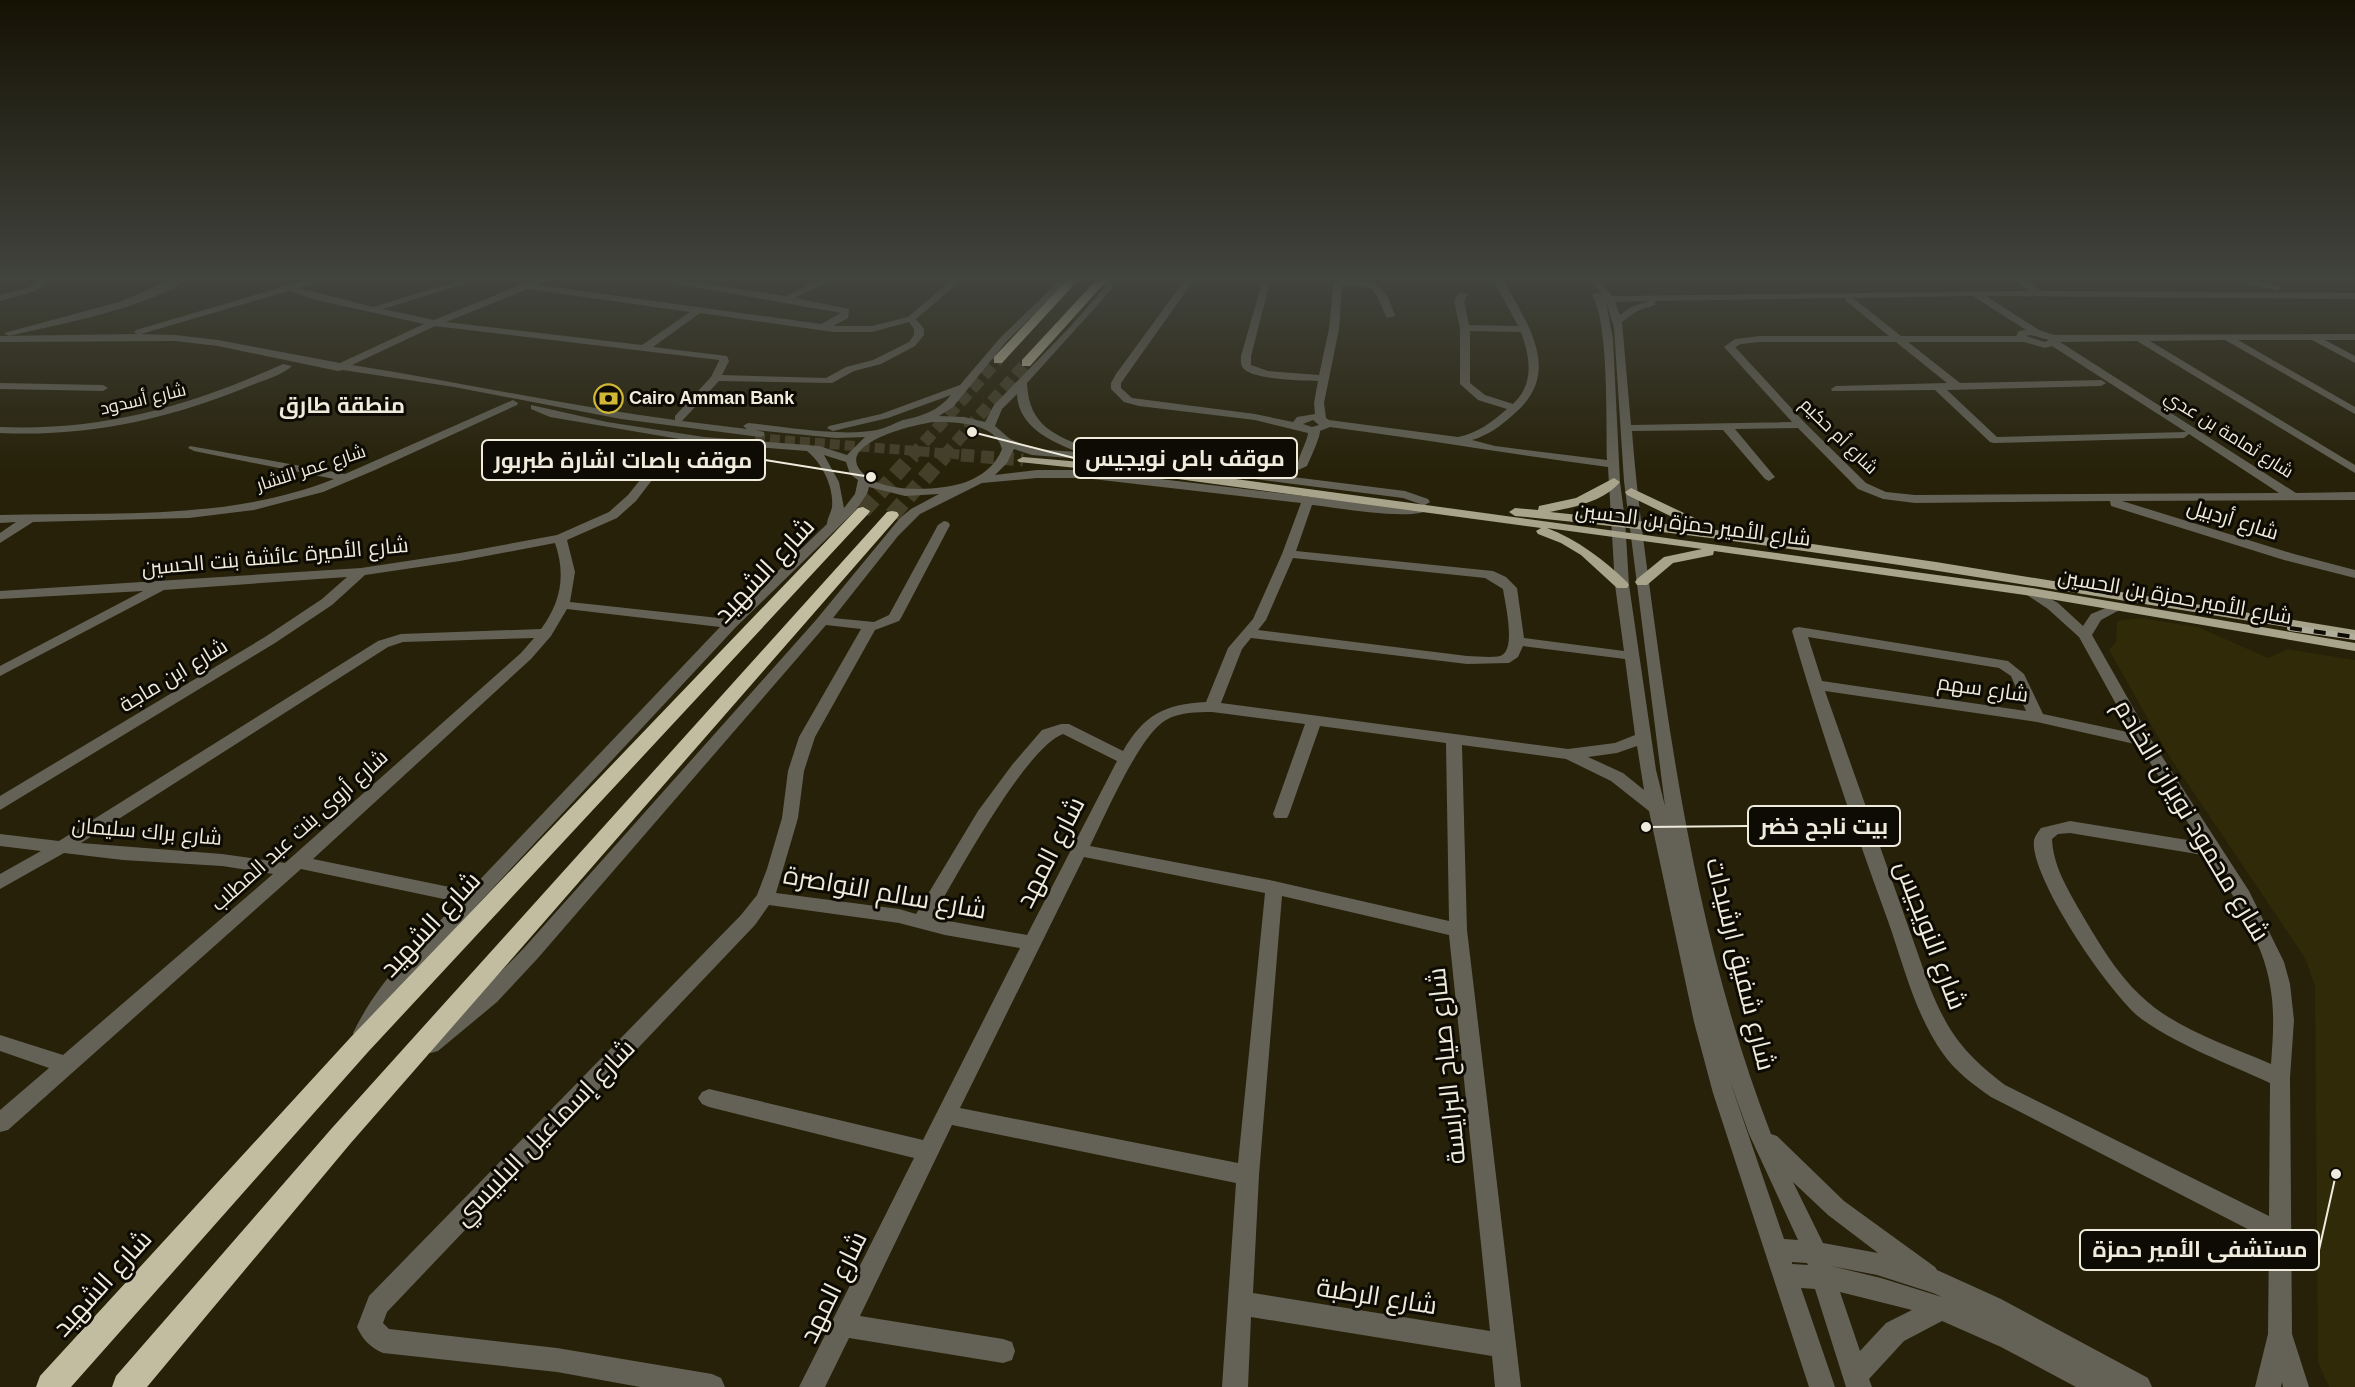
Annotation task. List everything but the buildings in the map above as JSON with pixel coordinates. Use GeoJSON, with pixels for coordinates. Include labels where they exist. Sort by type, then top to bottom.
{"type":"FeatureCollection","features":[{"type":"Feature","properties":{"kind":"highway"},"geometry":{"type":"LineString","coordinates":[[998,360],[1014,342]]}},
{"type":"Feature","properties":{"kind":"highway"},"geometry":{"type":"LineString","coordinates":[[1026,363],[1046,342]]}},
{"type":"Feature","properties":{"kind":"highway","name":"شارع الشهيد"},"geometry":{"type":"LineString","coordinates":[[51,1387],[359,1045],[863,511]]}},
{"type":"Feature","properties":{"kind":"highway"},"geometry":{"type":"LineString","coordinates":[[127,1387],[408,1060],[892,515]]}},
{"type":"Feature","properties":{"kind":"main road","name":"شارع الأمير حمزة بن الحسين"},"geometry":{"type":"LineString","coordinates":[[1024,458],[1175,474],[1511,516],[1620,535],[2032,592],[2355,647]]}},
{"type":"Feature","properties":{"kind":"main road"},"geometry":{"type":"LineString","coordinates":[[1511,516],[1577,502],[1602,492],[1614,482]]}},
{"type":"Feature","properties":{"kind":"main road"},"geometry":{"type":"LineString","coordinates":[[1631,492],[1671,513],[1727,534]]}},
{"type":"Feature","properties":{"kind":"main road"},"geometry":{"type":"LineString","coordinates":[[1511,516],[1571,543],[1597,560],[1622,585]]}},
{"type":"Feature","properties":{"kind":"main road","name":"شارع الأمير حمزة بن الحسين"},"geometry":{"type":"LineString","coordinates":[[1511,516],[1619,520],[1727,534],[1911,560],[2355,633]]}},
{"type":"Feature","properties":{"kind":"main road"},"geometry":{"type":"LineString","coordinates":[[1642,582],[1669,560],[1679,556],[1717,551],[1754,553]]}},
{"type":"Feature","properties":{"kind":"street"},"geometry":{"type":"LineString","coordinates":[[0,342],[172,343],[233,353],[287,366],[513,403],[576,402],[679,418],[846,435],[878,432],[923,420],[946,407],[1002,342]]}},
{"type":"Feature","properties":{"kind":"street"},"geometry":{"type":"LineString","coordinates":[[207,342],[664,428],[757,436]]}},
{"type":"Feature","properties":{"kind":"street"},"geometry":{"type":"LineString","coordinates":[[327,373],[396,342]]}},
{"type":"Feature","properties":{"kind":"street"},"geometry":{"type":"LineString","coordinates":[[372,372],[371,363],[375,357],[404,342]]}},
{"type":"Feature","properties":{"kind":"street"},"geometry":{"type":"LineString","coordinates":[[591,342],[718,356],[724,361],[716,378],[679,418]]}},
{"type":"Feature","properties":{"kind":"street"},"geometry":{"type":"LineString","coordinates":[[645,348],[654,342]]}},
{"type":"Feature","properties":{"kind":"street"},"geometry":{"type":"LineString","coordinates":[[716,378],[828,381],[850,369],[877,362],[914,342]]}},
{"type":"Feature","properties":{"kind":"street"},"geometry":{"type":"LineString","coordinates":[[990,428],[994,412],[1059,342]]}},
{"type":"Feature","properties":{"kind":"street"},"geometry":{"type":"LineString","coordinates":[[1145,342],[1116,382],[1116,389],[1128,400],[1139,403],[1458,440],[1495,449],[1615,464]]}},
{"type":"Feature","properties":{"kind":"street"},"geometry":{"type":"LineString","coordinates":[[1250,342],[1246,356],[1248,369],[1268,374],[1325,378]]}},
{"type":"Feature","properties":{"kind":"street"},"geometry":{"type":"LineString","coordinates":[[1303,464],[1307,447],[1314,439],[1312,424],[1325,378],[1332,342]]}},
{"type":"Feature","properties":{"kind":"street"},"geometry":{"type":"LineString","coordinates":[[1465,342],[1465,384],[1474,394],[1484,399],[1515,408]]}},
{"type":"Feature","properties":{"kind":"street"},"geometry":{"type":"LineString","coordinates":[[1458,440],[1483,432],[1515,408],[1531,390],[1535,372],[1533,352],[1529,342]]}},
{"type":"Feature","properties":{"kind":"street","name":"شارع شفيق ارشيدات"},"geometry":{"type":"LineString","coordinates":[[1608,342],[1614,482],[1619,520],[1622,585],[1643,738],[1738,1076],[1760,1134],[1815,1252],[1857,1381]]}},
{"type":"Feature","properties":{"kind":"street","name":"شارع شفيق ارشيدات"},"geometry":{"type":"LineString","coordinates":[[1619,342],[1631,492],[1665,811],[1704,1022],[1723,1094],[1822,1387]]}},
{"type":"Feature","properties":{"kind":"street","name":"شارع أم حكيم"},"geometry":{"type":"LineString","coordinates":[[1744,342],[1731,344],[1730,351],[1862,486],[1884,495],[1916,499],[2355,496]]}},
{"type":"Feature","properties":{"kind":"street"},"geometry":{"type":"LineString","coordinates":[[1903,342],[1958,387]]}},
{"type":"Feature","properties":{"kind":"street","name":"شارع ثمامة بن عدي"},"geometry":{"type":"LineString","coordinates":[[2042,342],[2101,383],[2278,497]]}},
{"type":"Feature","properties":{"kind":"street","name":"شارع ثمامة بن عدي"},"geometry":{"type":"LineString","coordinates":[[2055,342],[2294,497]]}},
{"type":"Feature","properties":{"kind":"street"},"geometry":{"type":"LineString","coordinates":[[2145,342],[2355,470]]}},
{"type":"Feature","properties":{"kind":"street"},"geometry":{"type":"LineString","coordinates":[[2233,342],[2355,411]]}},
{"type":"Feature","properties":{"kind":"street"},"geometry":{"type":"LineString","coordinates":[[2320,342],[2355,360]]}},
{"type":"Feature","properties":{"kind":"street"},"geometry":{"type":"LineString","coordinates":[[309,361],[373,352]]}},
{"type":"Feature","properties":{"kind":"street","name":"شارع أسدود"},"geometry":{"type":"LineString","coordinates":[[0,430],[69,430],[142,419],[207,401],[287,366]]}},
{"type":"Feature","properties":{"kind":"street"},"geometry":{"type":"LineString","coordinates":[[1022,383],[1022,405],[1026,414],[1046,433],[1096,455],[1404,495],[1424,505]]}},
{"type":"Feature","properties":{"kind":"street"},"geometry":{"type":"LineString","coordinates":[[1836,389],[2101,383]]}},
{"type":"Feature","properties":{"kind":"street"},"geometry":{"type":"LineString","coordinates":[[0,386],[103,388]]}},
{"type":"Feature","properties":{"kind":"street"},"geometry":{"type":"LineString","coordinates":[[1938,387],[1994,440],[2184,435]]}},
{"type":"Feature","properties":{"kind":"street"},"geometry":{"type":"LineString","coordinates":[[800,431],[833,428],[868,421],[962,388]]}},
{"type":"Feature","properties":{"kind":"street","name":"شارع عمر النشار"},"geometry":{"type":"LineString","coordinates":[[0,519],[221,511],[287,498],[394,459],[513,403]]}},
{"type":"Feature","properties":{"kind":"street"},"geometry":{"type":"LineString","coordinates":[[538,404],[559,416],[667,435],[803,447],[828,452],[851,460],[857,474],[864,480],[887,489],[917,492],[1022,475],[1069,473],[1404,511],[1424,505]]}},
{"type":"Feature","properties":{"kind":"street"},"geometry":{"type":"LineString","coordinates":[[923,420],[959,420],[990,428],[1007,442],[1032,452],[1120,459]]}},
{"type":"Feature","properties":{"kind":"street"},"geometry":{"type":"LineString","coordinates":[[1726,426],[1769,477]]}},
{"type":"Feature","properties":{"kind":"street"},"geometry":{"type":"LineString","coordinates":[[1625,428],[1801,426]]}},
{"type":"Feature","properties":{"kind":"street"},"geometry":{"type":"LineString","coordinates":[[851,460],[859,445],[878,432]]}},
{"type":"Feature","properties":{"kind":"street"},"geometry":{"type":"LineString","coordinates":[[803,447],[817,442],[819,436],[816,433]]}},
{"type":"Feature","properties":{"kind":"street"},"geometry":{"type":"LineString","coordinates":[[664,457],[667,435]]}},
{"type":"Feature","properties":{"kind":"street","name":"شارع الأميرة عائشة بنت الحسين"},"geometry":{"type":"LineString","coordinates":[[0,595],[362,572],[460,557],[560,538],[583,531],[613,515],[632,498],[664,457],[704,440]]}},
{"type":"Feature","properties":{"kind":"street"},"geometry":{"type":"LineString","coordinates":[[408,1060],[457,1025],[512,975],[823,621],[905,520],[929,502],[970,484],[1003,463],[1007,456],[1007,442]]}},
{"type":"Feature","properties":{"kind":"street"},"geometry":{"type":"LineString","coordinates":[[803,447],[823,459],[837,497],[837,510],[830,528]]}},
{"type":"Feature","properties":{"kind":"street"},"geometry":{"type":"LineString","coordinates":[[194,448],[347,478]]}},
{"type":"Feature","properties":{"kind":"street"},"geometry":{"type":"LineString","coordinates":[[1262,477],[1285,472],[1303,464]]}},
{"type":"Feature","properties":{"kind":"street"},"geometry":{"type":"LineString","coordinates":[[1303,464],[1324,484]]}},
{"type":"Feature","properties":{"kind":"street"},"geometry":{"type":"LineString","coordinates":[[2227,498],[2246,490],[2248,483],[2246,476]]}},
{"type":"Feature","properties":{"kind":"street"},"geometry":{"type":"LineString","coordinates":[[2265,478],[2324,496]]}},
{"type":"Feature","properties":{"kind":"street"},"geometry":{"type":"LineString","coordinates":[[359,1045],[373,1012],[391,986],[730,624],[857,501],[864,480]]}},
{"type":"Feature","properties":{"kind":"street","name":"شارع أردبيل"},"geometry":{"type":"LineString","coordinates":[[2101,499],[2289,557],[2355,574]]}},
{"type":"Feature","properties":{"kind":"street"},"geometry":{"type":"LineString","coordinates":[[1212,707],[1235,648],[1259,620],[1288,554],[1308,500]]}},
{"type":"Feature","properties":{"kind":"street"},"geometry":{"type":"LineString","coordinates":[[0,539],[29,519]]}},
{"type":"Feature","properties":{"kind":"street"},"geometry":{"type":"LineString","coordinates":[[823,621],[870,626],[882,625],[898,613],[944,525]]}},
{"type":"Feature","properties":{"kind":"street","name":"شارع أروى بنت عبد المطلب"},"geometry":{"type":"LineString","coordinates":[[0,1123],[294,866],[526,656],[546,633],[564,605],[570,572],[568,555],[560,538]]}},
{"type":"Feature","properties":{"kind":"street"},"geometry":{"type":"LineString","coordinates":[[1248,633],[1490,661],[1504,660],[1513,654],[1517,641],[1510,588],[1501,580],[1488,574],[1288,554]]}},
{"type":"Feature","properties":{"kind":"street","name":"شارع ابن ماجة"},"geometry":{"type":"LineString","coordinates":[[0,804],[270,640],[327,602],[362,572]]}},
{"type":"Feature","properties":{"kind":"street"},"geometry":{"type":"LineString","coordinates":[[0,672],[163,585]]}},
{"type":"Feature","properties":{"kind":"street","name":"شارع محمود نويران الخادم"},"geometry":{"type":"LineString","coordinates":[[2032,592],[2053,606],[2085,635],[2144,741],[2242,896],[2274,962],[2280,984],[2284,1020],[2280,1078],[2280,1334],[2268,1387]]}},
{"type":"Feature","properties":{"kind":"street"},"geometry":{"type":"LineString","coordinates":[[564,605],[730,624]]}},
{"type":"Feature","properties":{"kind":"street"},"geometry":{"type":"LineString","coordinates":[[2085,635],[2096,616],[2118,607]]}},
{"type":"Feature","properties":{"kind":"street","name":"شارع إسماعيل البلبيسي"},"geometry":{"type":"LineString","coordinates":[[712,1387],[557,1360],[383,1341],[369,1327],[378,1304],[748,920],[765,898],[788,826],[796,771],[807,737],[870,626]]}},
{"type":"Feature","properties":{"kind":"street","name":"شارع النويجيس"},"geometry":{"type":"LineString","coordinates":[[2037,717],[2017,674],[2003,664],[1799,631],[1866,836],[1934,1020],[1952,1050],[1976,1074],[1998,1091],[2281,1234]]}},
{"type":"Feature","properties":{"kind":"street"},"geometry":{"type":"LineString","coordinates":[[0,882],[63,846],[383,644],[401,638],[546,633]]}},
{"type":"Feature","properties":{"kind":"street"},"geometry":{"type":"LineString","coordinates":[[1517,641],[1633,656]]}},
{"type":"Feature","properties":{"kind":"street","name":"شارع سهم"},"geometry":{"type":"LineString","coordinates":[[1815,685],[2037,717],[2144,741]]}},
{"type":"Feature","properties":{"kind":"street","name":"شارع المهد"},"geometry":{"type":"LineString","coordinates":[[812,1387],[945,1114],[1079,850],[1126,760],[1148,726],[1161,716],[1185,708],[1212,707],[1568,754],[1601,751],[1643,738]]}},
{"type":"Feature","properties":{"kind":"street"},"geometry":{"type":"LineString","coordinates":[[1281,814],[1314,720]]}},
{"type":"Feature","properties":{"kind":"street"},"geometry":{"type":"LineString","coordinates":[[921,921],[984,815],[1018,769],[1048,734],[1069,729],[1126,760]]}},
{"type":"Feature","properties":{"kind":"street","name":"شارع صياح البرايسة"},"geometry":{"type":"LineString","coordinates":[[1454,739],[1458,930],[1508,1387]]}},
{"type":"Feature","properties":{"kind":"street","name":"شارع المهد"},"geometry":{"type":"LineString","coordinates":[[1568,754],[1617,777],[1665,811]]}},
{"type":"Feature","properties":{"kind":"street"},"geometry":{"type":"LineString","coordinates":[[2215,851],[2070,827],[2049,831],[2043,836],[2041,844],[2048,866],[2077,921],[2113,979],[2134,1002],[2160,1022],[2280,1078]]}},
{"type":"Feature","properties":{"kind":"street","name":"شارع براك سليمان"},"geometry":{"type":"LineString","coordinates":[[0,840],[123,854],[294,866],[473,898]]}},
{"type":"Feature","properties":{"kind":"street"},"geometry":{"type":"LineString","coordinates":[[1079,850],[1274,888],[1458,930]]}},
{"type":"Feature","properties":{"kind":"street"},"geometry":{"type":"LineString","coordinates":[[1235,1387],[1248,1175],[1274,888]]}},
{"type":"Feature","properties":{"kind":"street","name":"شارع سالم النواصرة"},"geometry":{"type":"LineString","coordinates":[[765,898],[899,916],[951,930],[1032,943]]}},
{"type":"Feature","properties":{"kind":"street"},"geometry":{"type":"LineString","coordinates":[[0,1043],[66,1065]]}},
{"type":"Feature","properties":{"kind":"street"},"geometry":{"type":"LineString","coordinates":[[709,1098],[927,1151]]}},
{"type":"Feature","properties":{"kind":"street"},"geometry":{"type":"LineString","coordinates":[[945,1114],[1248,1175]]}},
{"type":"Feature","properties":{"kind":"street"},"geometry":{"type":"LineString","coordinates":[[1760,1134],[1836,1208],[1937,1282]]}},
{"type":"Feature","properties":{"kind":"street"},"geometry":{"type":"LineString","coordinates":[[1776,1249],[1815,1252],[1877,1264],[1937,1282],[1992,1308],[2139,1387]]}},
{"type":"Feature","properties":{"kind":"street"},"geometry":{"type":"LineString","coordinates":[[1784,1275],[1875,1288],[1940,1309],[1994,1330],[2101,1387]]}},
{"type":"Feature","properties":{"kind":"street","name":"شارع الرطبة"},"geometry":{"type":"LineString","coordinates":[[1240,1303],[1504,1346]]}},
{"type":"Feature","properties":{"kind":"street"},"geometry":{"type":"LineString","coordinates":[[1857,1381],[1896,1332],[1940,1309]]}},
{"type":"Feature","properties":{"kind":"street"},"geometry":{"type":"LineString","coordinates":[[843,1325],[1003,1351]]}},
{"type":"Feature","properties":{"kind":"street","name":"شارع محمود نويران الخادم"},"geometry":{"type":"LineString","coordinates":[[2280,1334],[2296,1384]]}},
{"type":"Feature","properties":{"kind":"shaded area"},"geometry":{"type":"Polygon","coordinates":[[[2140,618],[2198,627],[2268,658],[2287,649],[2355,660],[2355,1387],[2329,1387],[2318,1362],[2315,986],[2305,958],[2169,756],[2109,650],[2116,642],[2117,621],[2140,618]]]}},
{"type":"Feature","properties":{"kind":"tunnel"},"geometry":{"type":"LineString","coordinates":[[912,456],[998,360]]}},
{"type":"Feature","properties":{"kind":"tunnel"},"geometry":{"type":"LineString","coordinates":[[944,456],[1026,363]]}},
{"type":"Feature","properties":{"kind":"tunnel"},"geometry":{"type":"LineString","coordinates":[[755,438],[979,456]]}},
{"type":"Feature","properties":{"kind":"tunnel"},"geometry":{"type":"LineString","coordinates":[[863,511],[913,455]]}},
{"type":"Feature","properties":{"kind":"tunnel"},"geometry":{"type":"LineString","coordinates":[[892,515],[945,455]]}},
{"type":"Feature","properties":{"kind":"tunnel"},"geometry":{"type":"LineString","coordinates":[[961,455],[1023,460]]}},
{"type":"Feature","properties":{"kind":"railway"},"geometry":{"type":"LineString","coordinates":[[2290,628],[2355,637]]}},
{"type":"Feature","properties":{"kind":"place","name":"Cairo Amman Bank"},"geometry":{"type":"Point","coordinates":[608,398]}},
{"type":"Feature","properties":{"kind":"place","name":"موقف باص نويجيس"},"geometry":{"type":"Point","coordinates":[972,432]}},
{"type":"Feature","properties":{"kind":"place","name":"موقف باصات اشارة طبربور"},"geometry":{"type":"Point","coordinates":[871,477]}},
{"type":"Feature","properties":{"kind":"place","name":"بيت ناجح خضر"},"geometry":{"type":"Point","coordinates":[1646,827]}},
{"type":"Feature","properties":{"kind":"place","name":"مستشفى الأمير حمزة"},"geometry":{"type":"Point","coordinates":[2336,1174]}},
{"type":"Feature","properties":{"kind":"district","name":"منطقة طارق"},"geometry":{"type":"Point","coordinates":[342,405]}}]}
